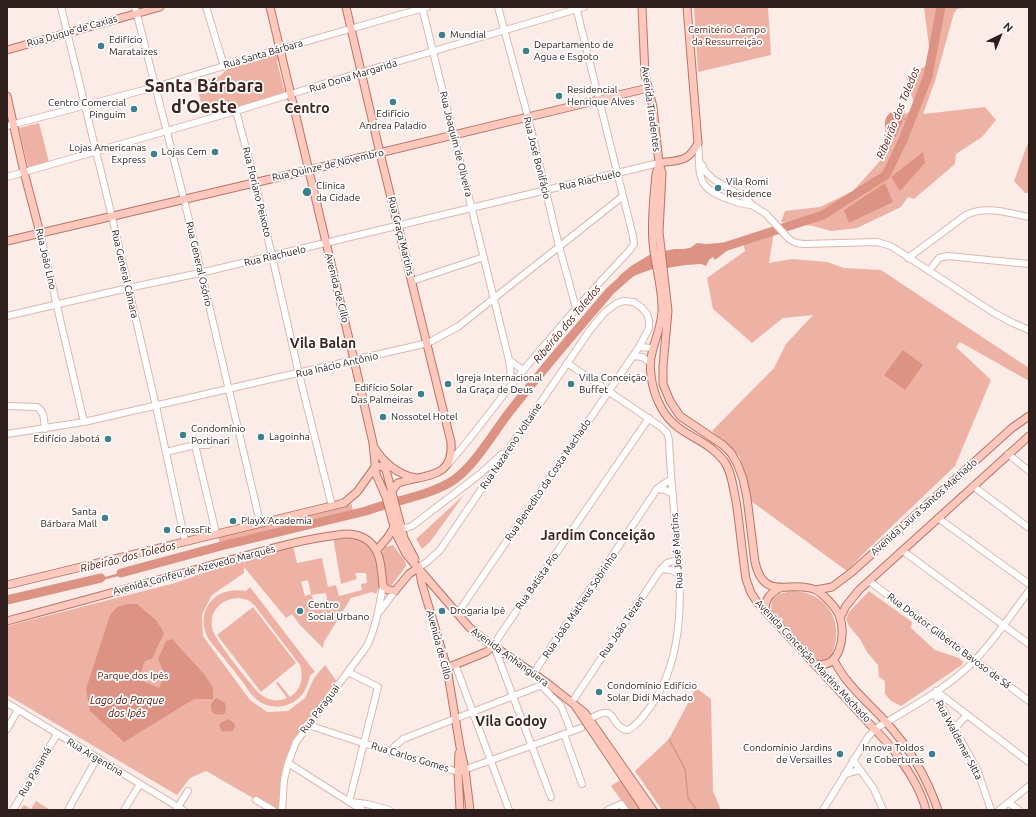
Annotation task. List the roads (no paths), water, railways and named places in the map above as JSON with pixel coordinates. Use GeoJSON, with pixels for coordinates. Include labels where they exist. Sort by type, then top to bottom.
{"type":"FeatureCollection","features":[{"type":"Feature","properties":{"kind":"main road","name":"Rua Duque de Caxias"},"geometry":{"type":"LineString","coordinates":[[7,50],[66,33],[136,10],[160,7]]}},
{"type":"Feature","properties":{"kind":"main road","name":"Avenida de Cillo"},"geometry":{"type":"LineString","coordinates":[[270,7],[373,443],[377,477],[389,495],[402,547],[419,567],[422,584],[447,668],[465,769],[470,810]]}},
{"type":"Feature","properties":{"kind":"main road","name":"Rua Graça Martins"},"geometry":{"type":"LineString","coordinates":[[346,7],[380,153],[428,343],[451,442],[452,450],[448,464]]}},
{"type":"Feature","properties":{"kind":"main road","name":"Avenida Tiradentes"},"geometry":{"type":"LineString","coordinates":[[642,7],[645,75],[653,107],[659,163],[656,174],[653,223],[656,244]]}},
{"type":"Feature","properties":{"kind":"main road"},"geometry":{"type":"LineString","coordinates":[[659,163],[687,158],[694,152],[698,143],[687,7]]}},
{"type":"Feature","properties":{"kind":"main road","name":"Rua Quinze de Novembro"},"geometry":{"type":"LineString","coordinates":[[7,241],[648,88]]}},
{"type":"Feature","properties":{"kind":"main road","name":"Rua João Lino"},"geometry":{"type":"LineString","coordinates":[[7,96],[10,125],[40,233]]}},
{"type":"Feature","properties":{"kind":"main road","name":"Avenida Conceição Martins Machado"},"geometry":{"type":"LineString","coordinates":[[656,244],[668,311],[663,376],[664,388],[670,401],[675,410],[688,422],[723,445],[731,453],[737,463],[743,479],[747,498],[757,571],[761,578],[767,584],[780,588],[816,590],[833,605],[840,618],[842,635],[839,649],[834,660],[842,675],[886,722],[902,742],[926,781],[938,810]]}},
{"type":"Feature","properties":{"kind":"main road","name":"Avenida Conceição Martins Machado"},"geometry":{"type":"LineString","coordinates":[[662,278],[662,312],[659,333],[653,348],[651,362],[654,391],[669,420],[681,431],[715,452],[725,462],[733,487],[737,508],[746,579],[752,593],[765,611],[816,664],[892,748],[906,767],[917,787],[926,810]]}},
{"type":"Feature","properties":{"kind":"main road"},"geometry":{"type":"LineString","coordinates":[[653,348],[661,354],[663,366]]}},
{"type":"Feature","properties":{"kind":"main road","name":"Avenida Laura Santos Machado"},"geometry":{"type":"LineString","coordinates":[[816,590],[832,587],[852,572],[994,443],[1029,416]]}},
{"type":"Feature","properties":{"kind":"main road","name":"Avenida Laura Santos Machado"},"geometry":{"type":"LineString","coordinates":[[840,618],[850,600],[869,581],[1029,436]]}},
{"type":"Feature","properties":{"kind":"main road"},"geometry":{"type":"LineString","coordinates":[[373,443],[379,455],[392,468],[404,475],[419,478]]}},
{"type":"Feature","properties":{"kind":"main road"},"geometry":{"type":"LineString","coordinates":[[389,495],[398,483],[437,473],[448,464]]}},
{"type":"Feature","properties":{"kind":"main road"},"geometry":{"type":"LineString","coordinates":[[7,585],[260,522],[344,503],[362,487],[375,467],[384,467],[389,495]]}},
{"type":"Feature","properties":{"kind":"main road"},"geometry":{"type":"LineString","coordinates":[[377,550],[397,526]]}},
{"type":"Feature","properties":{"kind":"main road","name":"Avenida Corifeu de Azevedo Marquês"},"geometry":{"type":"LineString","coordinates":[[7,621],[245,555],[324,537],[340,534],[357,535],[369,541],[377,550]]}},
{"type":"Feature","properties":{"kind":"main road","name":"Rua Paraguai"},"geometry":{"type":"LineString","coordinates":[[377,550],[383,586]]}},
{"type":"Feature","properties":{"kind":"main road"},"geometry":{"type":"LineString","coordinates":[[383,586],[388,590],[394,590],[409,574],[419,567]]}},
{"type":"Feature","properties":{"kind":"main road","name":"Avenida Anhangüera"},"geometry":{"type":"LineString","coordinates":[[419,567],[469,627],[533,674],[544,685],[585,713],[624,775]]}},
{"type":"Feature","properties":{"kind":"main road"},"geometry":{"type":"LineString","coordinates":[[765,611],[766,601],[769,596],[780,588]]}},
{"type":"Feature","properties":{"kind":"main road"},"geometry":{"type":"LineString","coordinates":[[447,668],[486,652],[494,646]]}},
{"type":"Feature","properties":{"kind":"main road"},"geometry":{"type":"LineString","coordinates":[[816,664],[826,665],[834,660]]}},
{"type":"Feature","properties":{"kind":"main road","name":"Avenida Anhangüera"},"geometry":{"type":"LineString","coordinates":[[573,704],[624,775]]}},
{"type":"Feature","properties":{"kind":"main road","name":"Avenida de Cillo"},"geometry":{"type":"LineString","coordinates":[[460,747],[458,772],[460,810]]}},
{"type":"Feature","properties":{"kind":"main road"},"geometry":{"type":"LineString","coordinates":[[624,775],[645,810]]}},
{"type":"Feature","properties":{"kind":"main road"},"geometry":{"type":"LineString","coordinates":[[624,775],[653,810]]}},
{"type":"Feature","properties":{"kind":"street","name":"Rua General Câmara"},"geometry":{"type":"LineString","coordinates":[[60,7],[112,217],[156,406],[185,541]]}},
{"type":"Feature","properties":{"kind":"street"},"geometry":{"type":"LineString","coordinates":[[206,7],[224,66]]}},
{"type":"Feature","properties":{"kind":"street","name":"Rua Santa Bárbara"},"geometry":{"type":"LineString","coordinates":[[10,125],[155,87],[423,7]]}},
{"type":"Feature","properties":{"kind":"street","name":"Rua Joaquim de Oliveira"},"geometry":{"type":"LineString","coordinates":[[423,7],[509,360],[512,385]]}},
{"type":"Feature","properties":{"kind":"street","name":"Rua José Bonifácio"},"geometry":{"type":"LineString","coordinates":[[498,7],[528,117],[558,246],[576,308]]}},
{"type":"Feature","properties":{"kind":"street","name":"Rua Dona Margarida"},"geometry":{"type":"LineString","coordinates":[[7,177],[291,95],[362,72],[576,8],[584,7]]}},
{"type":"Feature","properties":{"kind":"street"},"geometry":{"type":"LineString","coordinates":[[448,464],[465,445],[523,370],[576,308],[634,244],[576,8]]}},
{"type":"Feature","properties":{"kind":"street","name":"Rua General Osório"},"geometry":{"type":"LineString","coordinates":[[136,10],[184,199],[200,273],[260,522]]}},
{"type":"Feature","properties":{"kind":"street","name":"Rua Floriano Peixoto"},"geometry":{"type":"LineString","coordinates":[[236,111],[273,256],[299,374],[332,506]]}},
{"type":"Feature","properties":{"kind":"street"},"geometry":{"type":"LineString","coordinates":[[698,143],[700,178],[704,185],[710,191],[725,198],[746,205],[752,205]]}},
{"type":"Feature","properties":{"kind":"street","name":"Rua Riachuelo"},"geometry":{"type":"LineString","coordinates":[[7,316],[326,244],[472,207],[659,163]]}},
{"type":"Feature","properties":{"kind":"street"},"geometry":{"type":"LineString","coordinates":[[700,163],[708,175],[748,200],[752,205],[766,214],[793,241],[804,244],[881,243],[891,246],[1003,319],[1029,330]]}},
{"type":"Feature","properties":{"kind":"street"},"geometry":{"type":"LineString","coordinates":[[725,198],[723,192],[729,187]]}},
{"type":"Feature","properties":{"kind":"street","name":"Rua Inácio Antônio"},"geometry":{"type":"LineString","coordinates":[[7,433],[44,429],[84,422],[299,374],[428,343],[458,326],[622,196]]}},
{"type":"Feature","properties":{"kind":"street"},"geometry":{"type":"LineString","coordinates":[[908,258],[960,220],[974,212],[993,210],[1029,217]]}},
{"type":"Feature","properties":{"kind":"street","name":"Rua João Lino"},"geometry":{"type":"LineString","coordinates":[[40,233],[84,422]]}},
{"type":"Feature","properties":{"kind":"street"},"geometry":{"type":"LineString","coordinates":[[412,281],[484,256]]}},
{"type":"Feature","properties":{"kind":"street"},"geometry":{"type":"LineString","coordinates":[[929,272],[939,258],[948,256],[1029,264]]}},
{"type":"Feature","properties":{"kind":"street"},"geometry":{"type":"LineString","coordinates":[[490,282],[498,289],[504,291]]}},
{"type":"Feature","properties":{"kind":"street","name":"Rua Nazareno Voltaine"},"geometry":{"type":"LineString","coordinates":[[419,567],[440,550],[590,330],[605,312],[614,305],[621,302],[631,301],[645,311],[648,317],[648,331],[639,347]]}},
{"type":"Feature","properties":{"kind":"street"},"geometry":{"type":"LineString","coordinates":[[639,347],[653,348]]}},
{"type":"Feature","properties":{"kind":"street","name":"Rua Benedito da Costa Machado"},"geometry":{"type":"LineString","coordinates":[[457,614],[639,347]]}},
{"type":"Feature","properties":{"kind":"street"},"geometry":{"type":"LineString","coordinates":[[632,356],[642,357],[651,362]]}},
{"type":"Feature","properties":{"kind":"street"},"geometry":{"type":"LineString","coordinates":[[509,360],[523,370]]}},
{"type":"Feature","properties":{"kind":"street","name":"Rua José Martins"},"geometry":{"type":"LineString","coordinates":[[567,363],[649,418],[667,433],[669,440],[671,480],[679,559],[679,612],[675,648],[667,675],[654,702],[633,728],[628,730],[620,727],[607,712],[599,713],[590,719]]}},
{"type":"Feature","properties":{"kind":"street"},"geometry":{"type":"LineString","coordinates":[[7,406],[37,407],[43,415],[44,429]]}},
{"type":"Feature","properties":{"kind":"street","name":"Rua Batista Pio"},"geometry":{"type":"LineString","coordinates":[[494,646],[649,418]]}},
{"type":"Feature","properties":{"kind":"street"},"geometry":{"type":"LineString","coordinates":[[451,442],[458,447],[465,445]]}},
{"type":"Feature","properties":{"kind":"street"},"geometry":{"type":"LineString","coordinates":[[166,452],[195,445],[208,445]]}},
{"type":"Feature","properties":{"kind":"street"},"geometry":{"type":"LineString","coordinates":[[195,445],[216,533]]}},
{"type":"Feature","properties":{"kind":"street"},"geometry":{"type":"LineString","coordinates":[[397,526],[406,528],[412,526],[480,474],[510,446]]}},
{"type":"Feature","properties":{"kind":"street"},"geometry":{"type":"LineString","coordinates":[[1008,454],[1029,470]]}},
{"type":"Feature","properties":{"kind":"street"},"geometry":{"type":"LineString","coordinates":[[480,474],[487,480]]}},
{"type":"Feature","properties":{"kind":"street","name":"Rua João Matheus Sobrinho"},"geometry":{"type":"LineString","coordinates":[[533,674],[657,489],[671,480]]}},
{"type":"Feature","properties":{"kind":"street"},"geometry":{"type":"LineString","coordinates":[[973,486],[1029,528]]}},
{"type":"Feature","properties":{"kind":"street"},"geometry":{"type":"LineString","coordinates":[[657,489],[665,490],[673,494]]}},
{"type":"Feature","properties":{"kind":"street"},"geometry":{"type":"LineString","coordinates":[[938,518],[1029,584]]}},
{"type":"Feature","properties":{"kind":"street"},"geometry":{"type":"LineString","coordinates":[[903,551],[1029,644]]}},
{"type":"Feature","properties":{"kind":"street","name":"Rua João Teizen"},"geometry":{"type":"LineString","coordinates":[[573,704],[661,569],[667,563],[679,559]]}},
{"type":"Feature","properties":{"kind":"street"},"geometry":{"type":"LineString","coordinates":[[661,569],[671,570],[679,574]]}},
{"type":"Feature","properties":{"kind":"street","name":"Rua Doutor Gilberto Bavoso de Sá"},"geometry":{"type":"LineString","coordinates":[[869,581],[1029,701]]}},
{"type":"Feature","properties":{"kind":"street","name":"Rua Paraguai"},"geometry":{"type":"LineString","coordinates":[[282,810],[284,780],[288,763],[296,742],[367,646],[378,614],[383,586]]}},
{"type":"Feature","properties":{"kind":"street","name":"Rua Paraguai"},"geometry":{"type":"LineString","coordinates":[[378,614],[394,590]]}},
{"type":"Feature","properties":{"kind":"street"},"geometry":{"type":"LineString","coordinates":[[823,810],[868,737],[886,722],[935,692],[962,672],[974,661],[1029,590]]}},
{"type":"Feature","properties":{"kind":"street"},"geometry":{"type":"LineString","coordinates":[[494,646],[551,797]]}},
{"type":"Feature","properties":{"kind":"street"},"geometry":{"type":"LineString","coordinates":[[455,664],[509,810]]}},
{"type":"Feature","properties":{"kind":"street"},"geometry":{"type":"LineString","coordinates":[[348,672],[378,687],[349,802]]}},
{"type":"Feature","properties":{"kind":"street"},"geometry":{"type":"LineString","coordinates":[[391,752],[403,739],[544,685],[561,706],[571,732]]}},
{"type":"Feature","properties":{"kind":"street"},"geometry":{"type":"LineString","coordinates":[[935,692],[1029,762]]}},
{"type":"Feature","properties":{"kind":"street","name":"Rua Waldemar Sitta"},"geometry":{"type":"LineString","coordinates":[[935,692],[977,769],[991,810]]}},
{"type":"Feature","properties":{"kind":"street","name":"Rua Argentina"},"geometry":{"type":"LineString","coordinates":[[7,703],[179,809]]}},
{"type":"Feature","properties":{"kind":"street"},"geometry":{"type":"LineString","coordinates":[[7,729],[18,710]]}},
{"type":"Feature","properties":{"kind":"street"},"geometry":{"type":"LineString","coordinates":[[955,728],[967,715]]}},
{"type":"Feature","properties":{"kind":"street","name":"Rua Carlos Gomes"},"geometry":{"type":"LineString","coordinates":[[308,725],[458,772],[580,728]]}},
{"type":"Feature","properties":{"kind":"street","name":"Rua Panamá"},"geometry":{"type":"LineString","coordinates":[[13,810],[57,734]]}},
{"type":"Feature","properties":{"kind":"street"},"geometry":{"type":"LineString","coordinates":[[564,734],[582,784]]}},
{"type":"Feature","properties":{"kind":"street"},"geometry":{"type":"LineString","coordinates":[[68,810],[97,758]]}},
{"type":"Feature","properties":{"kind":"street"},"geometry":{"type":"LineString","coordinates":[[853,760],[874,789],[881,808]]}},
{"type":"Feature","properties":{"kind":"street"},"geometry":{"type":"LineString","coordinates":[[288,763],[362,810]]}},
{"type":"Feature","properties":{"kind":"street"},"geometry":{"type":"LineString","coordinates":[[844,775],[860,770]]}},
{"type":"Feature","properties":{"kind":"street"},"geometry":{"type":"LineString","coordinates":[[124,810],[140,784]]}},
{"type":"Feature","properties":{"kind":"street"},"geometry":{"type":"LineString","coordinates":[[999,810],[1029,786]]}},
{"type":"Feature","properties":{"kind":"street"},"geometry":{"type":"LineString","coordinates":[[179,809],[188,791]]}},
{"type":"Feature","properties":{"kind":"street"},"geometry":{"type":"LineString","coordinates":[[256,800],[273,810]]}},
{"type":"Feature","properties":{"kind":"street"},"geometry":{"type":"LineString","coordinates":[[349,802],[368,804],[389,810]]}},
{"type":"Feature","properties":{"kind":"street"},"geometry":{"type":"LineString","coordinates":[[1009,803],[1019,810]]}},
{"type":"Feature","properties":{"kind":"street"},"geometry":{"type":"LineString","coordinates":[[608,810],[623,807]]}},
{"type":"Feature","properties":{"kind":"water"},"geometry":{"type":"Polygon","coordinates":[[[905,108],[900,128],[889,144],[885,128],[887,116],[896,110],[905,108]]]}},
{"type":"Feature","properties":{"kind":"water"},"geometry":{"type":"Polygon","coordinates":[[[923,152],[925,163],[900,191],[891,177],[923,152]]]}},
{"type":"Feature","properties":{"kind":"water"},"geometry":{"type":"Polygon","coordinates":[[[885,183],[893,202],[849,223],[844,210],[885,183]]]}},
{"type":"Feature","properties":{"kind":"water"},"geometry":{"type":"Polygon","coordinates":[[[731,242],[732,247],[715,260],[713,257],[709,260],[706,266],[701,264],[667,268],[661,266],[636,275],[623,283],[618,283],[619,276],[631,266],[651,254],[674,249],[690,248],[697,243],[706,244],[731,242]]]}},
{"type":"Feature","properties":{"kind":"water"},"geometry":{"type":"Polygon","coordinates":[[[903,350],[923,365],[905,390],[884,375],[903,350]]]}},
{"type":"Feature","properties":{"kind":"water"},"geometry":{"type":"Polygon","coordinates":[[[212,548],[213,549],[167,564],[7,604],[7,600],[90,581],[212,548]]]}},
{"type":"Feature","properties":{"kind":"water","name":"Lago do Parque dos Ipês"},"geometry":{"type":"Polygon","coordinates":[[[128,604],[137,604],[156,620],[164,633],[152,659],[145,661],[138,679],[159,688],[163,674],[162,667],[158,659],[166,641],[172,639],[205,675],[213,688],[213,699],[194,699],[124,742],[90,711],[86,689],[110,615],[117,607],[128,604]]]}},
{"type":"Feature","properties":{"kind":"water"},"geometry":{"type":"Polygon","coordinates":[[[216,698],[225,703],[226,709],[223,715],[214,714],[211,710],[211,704],[216,698]]]}},
{"type":"Feature","properties":{"kind":"water"},"geometry":{"type":"Polygon","coordinates":[[[228,719],[234,723],[235,727],[233,731],[222,732],[219,724],[228,719]]]}},
{"type":"Feature","properties":{"kind":"waterway","name":"Ribeirão dos Toledos"},"geometry":{"type":"LineString","coordinates":[[721,248],[823,215],[886,175],[903,140],[928,76],[941,7]]}},
{"type":"Feature","properties":{"kind":"waterway","name":"Ribeirão dos Toledos"},"geometry":{"type":"LineString","coordinates":[[904,119],[911,120]]}},
{"type":"Feature","properties":{"kind":"waterway","name":"Ribeirão dos Toledos"},"geometry":{"type":"LineString","coordinates":[[121,573],[221,546],[366,511],[429,492],[449,483],[458,477],[475,460],[511,410],[548,365],[610,291],[628,275]]}},
{"type":"Feature","properties":{"kind":"waterway","name":"Ribeirão dos Toledos"},"geometry":{"type":"LineString","coordinates":[[7,600],[101,578]]}},
{"type":"Feature","properties":{"kind":"waterway"},"geometry":{"type":"LineString","coordinates":[[669,739],[685,769],[688,798],[697,810]]}},
{"type":"Feature","properties":{"kind":"place","name":"Mundial"},"geometry":{"type":"Point","coordinates":[442,35]}},
{"type":"Feature","properties":{"kind":"place","name":"Edifício Marataizes"},"geometry":{"type":"Point","coordinates":[101,46]}},
{"type":"Feature","properties":{"kind":"place","name":"Departamento de Agua e Esgoto"},"geometry":{"type":"Point","coordinates":[526,51]}},
{"type":"Feature","properties":{"kind":"place","name":"Residencial Henrique Alves"},"geometry":{"type":"Point","coordinates":[559,96]}},
{"type":"Feature","properties":{"kind":"place","name":"Edifício Andrea Paladio"},"geometry":{"type":"Point","coordinates":[393,102]}},
{"type":"Feature","properties":{"kind":"place","name":"Centro Comercial Pinguim"},"geometry":{"type":"Point","coordinates":[134,109]}},
{"type":"Feature","properties":{"kind":"place","name":"Lojas Cem"},"geometry":{"type":"Point","coordinates":[215,152]}},
{"type":"Feature","properties":{"kind":"place","name":"Lojas Americanas Express"},"geometry":{"type":"Point","coordinates":[154,154]}},
{"type":"Feature","properties":{"kind":"place","name":"Vila Romi Residence"},"geometry":{"type":"Point","coordinates":[718,188]}},
{"type":"Feature","properties":{"kind":"place","name":"Clinica da Cidade"},"geometry":{"type":"Point","coordinates":[307,192]}},
{"type":"Feature","properties":{"kind":"place","name":"Igreja Internacional da Graça de Deus"},"geometry":{"type":"Point","coordinates":[448,384]}},
{"type":"Feature","properties":{"kind":"place","name":"Villa Conceição Buffet"},"geometry":{"type":"Point","coordinates":[571,384]}},
{"type":"Feature","properties":{"kind":"place","name":"Edifício Solar Das Palmeiras"},"geometry":{"type":"Point","coordinates":[421,394]}},
{"type":"Feature","properties":{"kind":"place","name":"Nossotel Hotel"},"geometry":{"type":"Point","coordinates":[383,417]}},
{"type":"Feature","properties":{"kind":"place","name":"Condomínio Portinari"},"geometry":{"type":"Point","coordinates":[183,435]}},
{"type":"Feature","properties":{"kind":"place","name":"Lagoinha"},"geometry":{"type":"Point","coordinates":[261,437]}},
{"type":"Feature","properties":{"kind":"place","name":"Edifício Jabotá"},"geometry":{"type":"Point","coordinates":[108,439]}},
{"type":"Feature","properties":{"kind":"place","name":"Santa Bárbara Mall"},"geometry":{"type":"Point","coordinates":[105,518]}},
{"type":"Feature","properties":{"kind":"place","name":"PlayX Academia"},"geometry":{"type":"Point","coordinates":[233,521]}},
{"type":"Feature","properties":{"kind":"place","name":"CrossFit"},"geometry":{"type":"Point","coordinates":[167,530]}},
{"type":"Feature","properties":{"kind":"place","name":"Centro Social Urbano"},"geometry":{"type":"Point","coordinates":[300,611]}},
{"type":"Feature","properties":{"kind":"place","name":"Drogaria Ipê"},"geometry":{"type":"Point","coordinates":[442,611]}},
{"type":"Feature","properties":{"kind":"place","name":"Condomínio Edifício Solar Didi Machado"},"geometry":{"type":"Point","coordinates":[599,692]}},
{"type":"Feature","properties":{"kind":"place","name":"Condomínio Jardins de Versailles"},"geometry":{"type":"Point","coordinates":[840,754]}},
{"type":"Feature","properties":{"kind":"place","name":"Innova Toldos e Coberturas"},"geometry":{"type":"Point","coordinates":[932,754]}},
{"type":"Feature","properties":{"kind":"district","name":"Santa Bárbara d'Oeste"},"geometry":{"type":"Point","coordinates":[204,96]}},
{"type":"Feature","properties":{"kind":"district","name":"Centro"},"geometry":{"type":"Point","coordinates":[307,108]}},
{"type":"Feature","properties":{"kind":"district","name":"Vila Balan"},"geometry":{"type":"Point","coordinates":[323,343]}},
{"type":"Feature","properties":{"kind":"district","name":"Jardim Conceição"},"geometry":{"type":"Point","coordinates":[598,535]}},
{"type":"Feature","properties":{"kind":"district","name":"Vila Godoy"},"geometry":{"type":"Point","coordinates":[511,721]}},
{"type":"Feature","properties":{"kind":"park label","name":"Cemitério Campo da Ressurreição"},"geometry":{"type":"Point","coordinates":[727,36]}},
{"type":"Feature","properties":{"kind":"park label","name":"Parque dos Ipês"},"geometry":{"type":"Point","coordinates":[133,676]}}]}
